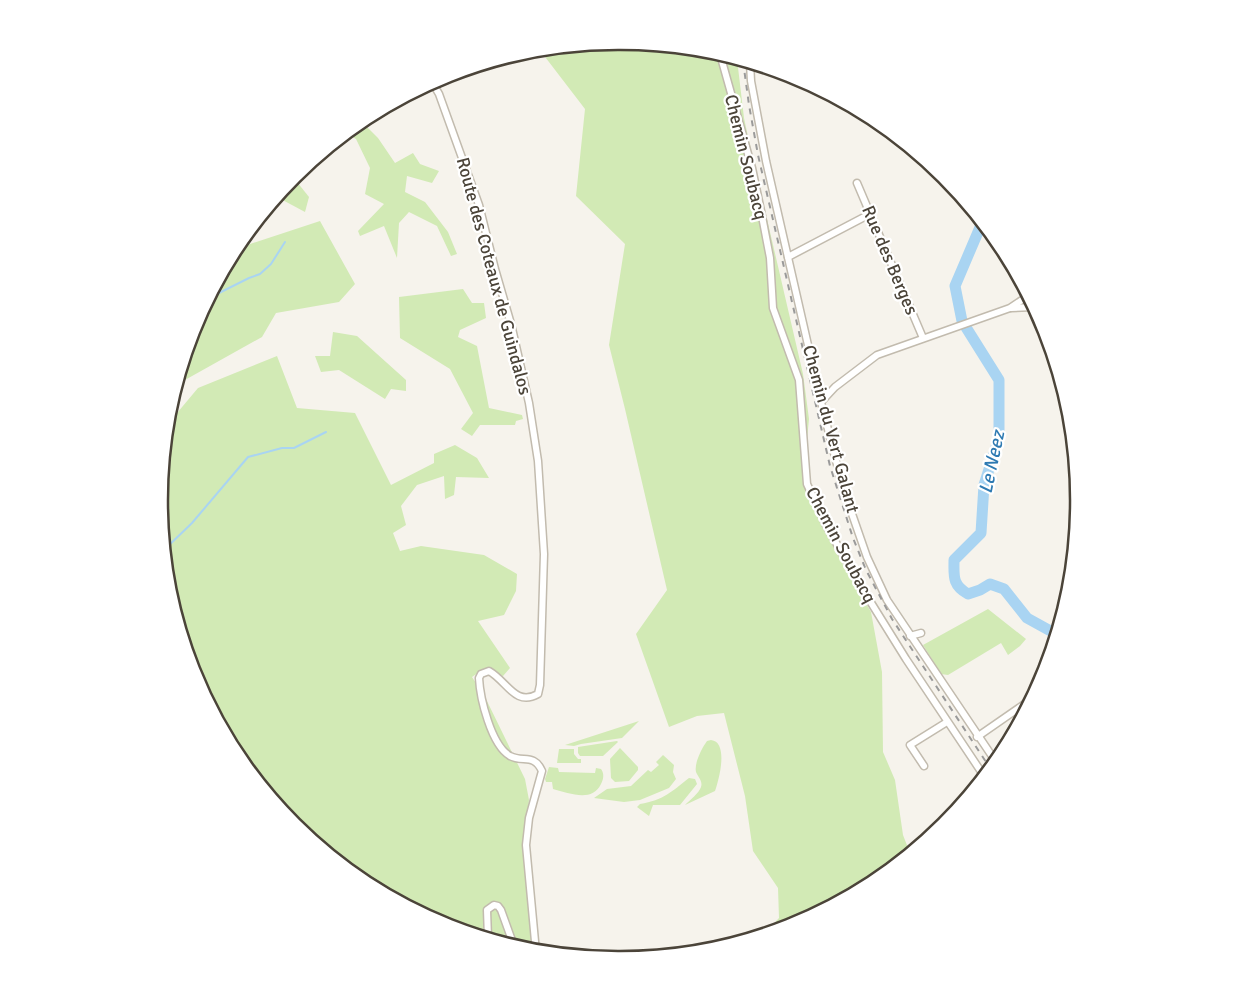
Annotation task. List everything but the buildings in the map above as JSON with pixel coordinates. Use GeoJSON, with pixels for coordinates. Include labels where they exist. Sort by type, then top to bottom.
{"type":"FeatureCollection","features":[{"type":"Feature","properties":{"kind":"street","name":"Chemin Soubacq"},"geometry":{"type":"LineString","coordinates":[[722,62],[752,168],[761,211],[770,258],[773,308],[799,380],[807,484],[826,525],[860,585],[906,659],[980,770]]}},
{"type":"Feature","properties":{"kind":"street","name":"Chemin du Vert Galant"},"geometry":{"type":"LineString","coordinates":[[750,70],[766,161],[822,402],[843,488],[867,558],[887,600],[991,755]]}},
{"type":"Feature","properties":{"kind":"street","name":"Route des Coteaux de Guindalos"},"geometry":{"type":"LineString","coordinates":[[436,89],[479,205],[511,324],[529,403],[538,462],[544,554],[540,685],[538,694],[530,698],[522,698],[516,695],[498,676],[489,671],[481,674],[479,678],[487,717],[502,751],[511,757],[534,760],[542,771],[529,818],[526,845],[535,943]]}},
{"type":"Feature","properties":{"kind":"street","name":"Rue des Berges"},"geometry":{"type":"LineString","coordinates":[[857,183],[923,338]]}},
{"type":"Feature","properties":{"kind":"street"},"geometry":{"type":"LineString","coordinates":[[788,257],[870,214]]}},
{"type":"Feature","properties":{"kind":"street"},"geometry":{"type":"LineString","coordinates":[[822,402],[834,387],[877,355],[1010,308],[1022,300]]}},
{"type":"Feature","properties":{"kind":"street"},"geometry":{"type":"LineString","coordinates":[[1010,308],[1026,307]]}},
{"type":"Feature","properties":{"kind":"street"},"geometry":{"type":"LineString","coordinates":[[910,636],[921,633]]}},
{"type":"Feature","properties":{"kind":"street"},"geometry":{"type":"LineString","coordinates":[[977,737],[1019,708]]}},
{"type":"Feature","properties":{"kind":"street"},"geometry":{"type":"LineString","coordinates":[[924,766],[910,745],[947,722]]}},
{"type":"Feature","properties":{"kind":"street"},"geometry":{"type":"LineString","coordinates":[[488,931],[487,910],[494,905],[498,906],[511,938]]}},
{"type":"Feature","properties":{"kind":"green space"},"geometry":{"type":"Polygon","coordinates":[[[590,51],[648,51],[678,54],[738,66],[744,118],[803,374],[809,419],[803,480],[813,506],[842,563],[871,612],[882,672],[883,752],[895,780],[903,835],[907,846],[844,891],[818,905],[774,923],[779,918],[778,888],[753,851],[745,796],[724,713],[697,716],[669,727],[636,634],[667,590],[609,345],[625,244],[576,196],[585,109],[545,57],[590,51]]]}},
{"type":"Feature","properties":{"kind":"green space"},"geometry":{"type":"Polygon","coordinates":[[[367,127],[378,138],[395,163],[413,153],[420,164],[439,171],[432,183],[407,176],[405,192],[425,202],[448,232],[457,254],[451,256],[437,226],[409,212],[399,223],[397,258],[384,226],[360,236],[358,231],[384,204],[365,194],[370,168],[356,139],[353,137],[367,127]]]}},
{"type":"Feature","properties":{"kind":"green space"},"geometry":{"type":"Polygon","coordinates":[[[298,184],[309,197],[305,212],[283,200],[298,184]]]}},
{"type":"Feature","properties":{"kind":"green space"},"geometry":{"type":"Polygon","coordinates":[[[320,221],[355,284],[339,302],[276,313],[262,337],[185,380],[192,356],[215,301],[248,245],[320,221]]]}},
{"type":"Feature","properties":{"kind":"green space"},"geometry":{"type":"Polygon","coordinates":[[[463,289],[472,303],[484,303],[486,318],[460,330],[458,337],[477,346],[489,408],[522,415],[523,419],[516,421],[515,425],[480,425],[472,436],[461,429],[473,413],[450,369],[400,338],[399,297],[463,289]]]}},
{"type":"Feature","properties":{"kind":"green space"},"geometry":{"type":"Polygon","coordinates":[[[333,332],[357,336],[406,380],[406,391],[391,389],[385,399],[339,370],[321,372],[315,356],[330,356],[333,332]]]}},
{"type":"Feature","properties":{"kind":"green space"},"geometry":{"type":"Polygon","coordinates":[[[277,356],[297,408],[355,413],[391,485],[434,463],[434,454],[455,445],[477,458],[489,478],[456,477],[454,495],[445,499],[444,476],[417,485],[401,506],[406,525],[393,533],[400,551],[421,546],[484,555],[517,574],[516,591],[504,615],[478,621],[510,668],[503,676],[482,670],[472,677],[485,697],[525,779],[529,800],[524,856],[534,943],[502,936],[447,917],[394,891],[369,875],[345,858],[300,819],[280,798],[244,751],[215,700],[192,645],[177,588],[172,559],[168,500],[172,442],[177,413],[198,388],[277,356]]]}},
{"type":"Feature","properties":{"kind":"green space"},"geometry":{"type":"Polygon","coordinates":[[[988,609],[1026,639],[1008,655],[1001,643],[948,675],[941,674],[923,645],[988,609]]]}},
{"type":"Feature","properties":{"kind":"green space"},"geometry":{"type":"Polygon","coordinates":[[[639,721],[622,738],[574,746],[565,745],[639,721]]]}},
{"type":"Feature","properties":{"kind":"green space"},"geometry":{"type":"Polygon","coordinates":[[[711,740],[717,742],[721,754],[719,779],[715,791],[685,805],[701,787],[701,781],[696,772],[696,764],[705,744],[711,740]]]}},
{"type":"Feature","properties":{"kind":"green space"},"geometry":{"type":"Polygon","coordinates":[[[617,741],[603,756],[580,756],[578,753],[578,747],[617,741]]]}},
{"type":"Feature","properties":{"kind":"green space"},"geometry":{"type":"Polygon","coordinates":[[[620,748],[638,767],[638,770],[629,781],[615,782],[611,778],[610,759],[620,748]]]}},
{"type":"Feature","properties":{"kind":"green space"},"geometry":{"type":"Polygon","coordinates":[[[559,749],[574,749],[574,754],[578,759],[581,759],[581,763],[557,763],[559,749]]]}},
{"type":"Feature","properties":{"kind":"green space"},"geometry":{"type":"Polygon","coordinates":[[[663,755],[674,765],[673,772],[676,779],[669,788],[640,800],[624,802],[594,798],[607,789],[631,786],[648,770],[651,772],[659,765],[656,762],[663,755]]]}},
{"type":"Feature","properties":{"kind":"green space"},"geometry":{"type":"Polygon","coordinates":[[[549,767],[558,768],[559,772],[595,773],[596,768],[601,769],[603,780],[597,790],[592,793],[580,795],[566,793],[553,789],[552,782],[546,782],[545,779],[549,767]]]}},
{"type":"Feature","properties":{"kind":"green space"},"geometry":{"type":"Polygon","coordinates":[[[689,778],[695,779],[697,784],[680,805],[653,805],[649,816],[637,807],[640,804],[667,795],[689,778]]]}},
{"type":"Feature","properties":{"kind":"waterway","name":"Le Neez"},"geometry":{"type":"LineString","coordinates":[[979,230],[955,286],[962,321],[999,380],[999,438],[984,485],[981,533],[954,560],[954,575],[959,587],[968,594],[990,584],[1004,589],[1027,618],[1050,631]]}},
{"type":"Feature","properties":{"kind":"waterway"},"geometry":{"type":"LineString","coordinates":[[219,293],[260,274],[271,264],[285,242]]}},
{"type":"Feature","properties":{"kind":"waterway"},"geometry":{"type":"LineString","coordinates":[[170,544],[192,523],[248,457],[282,448],[294,448],[326,432]]}},
{"type":"Feature","properties":{"kind":"railway"},"geometry":{"type":"LineString","coordinates":[[744,68],[758,155],[830,466],[853,538],[866,570],[892,619],[986,762]]}}]}
